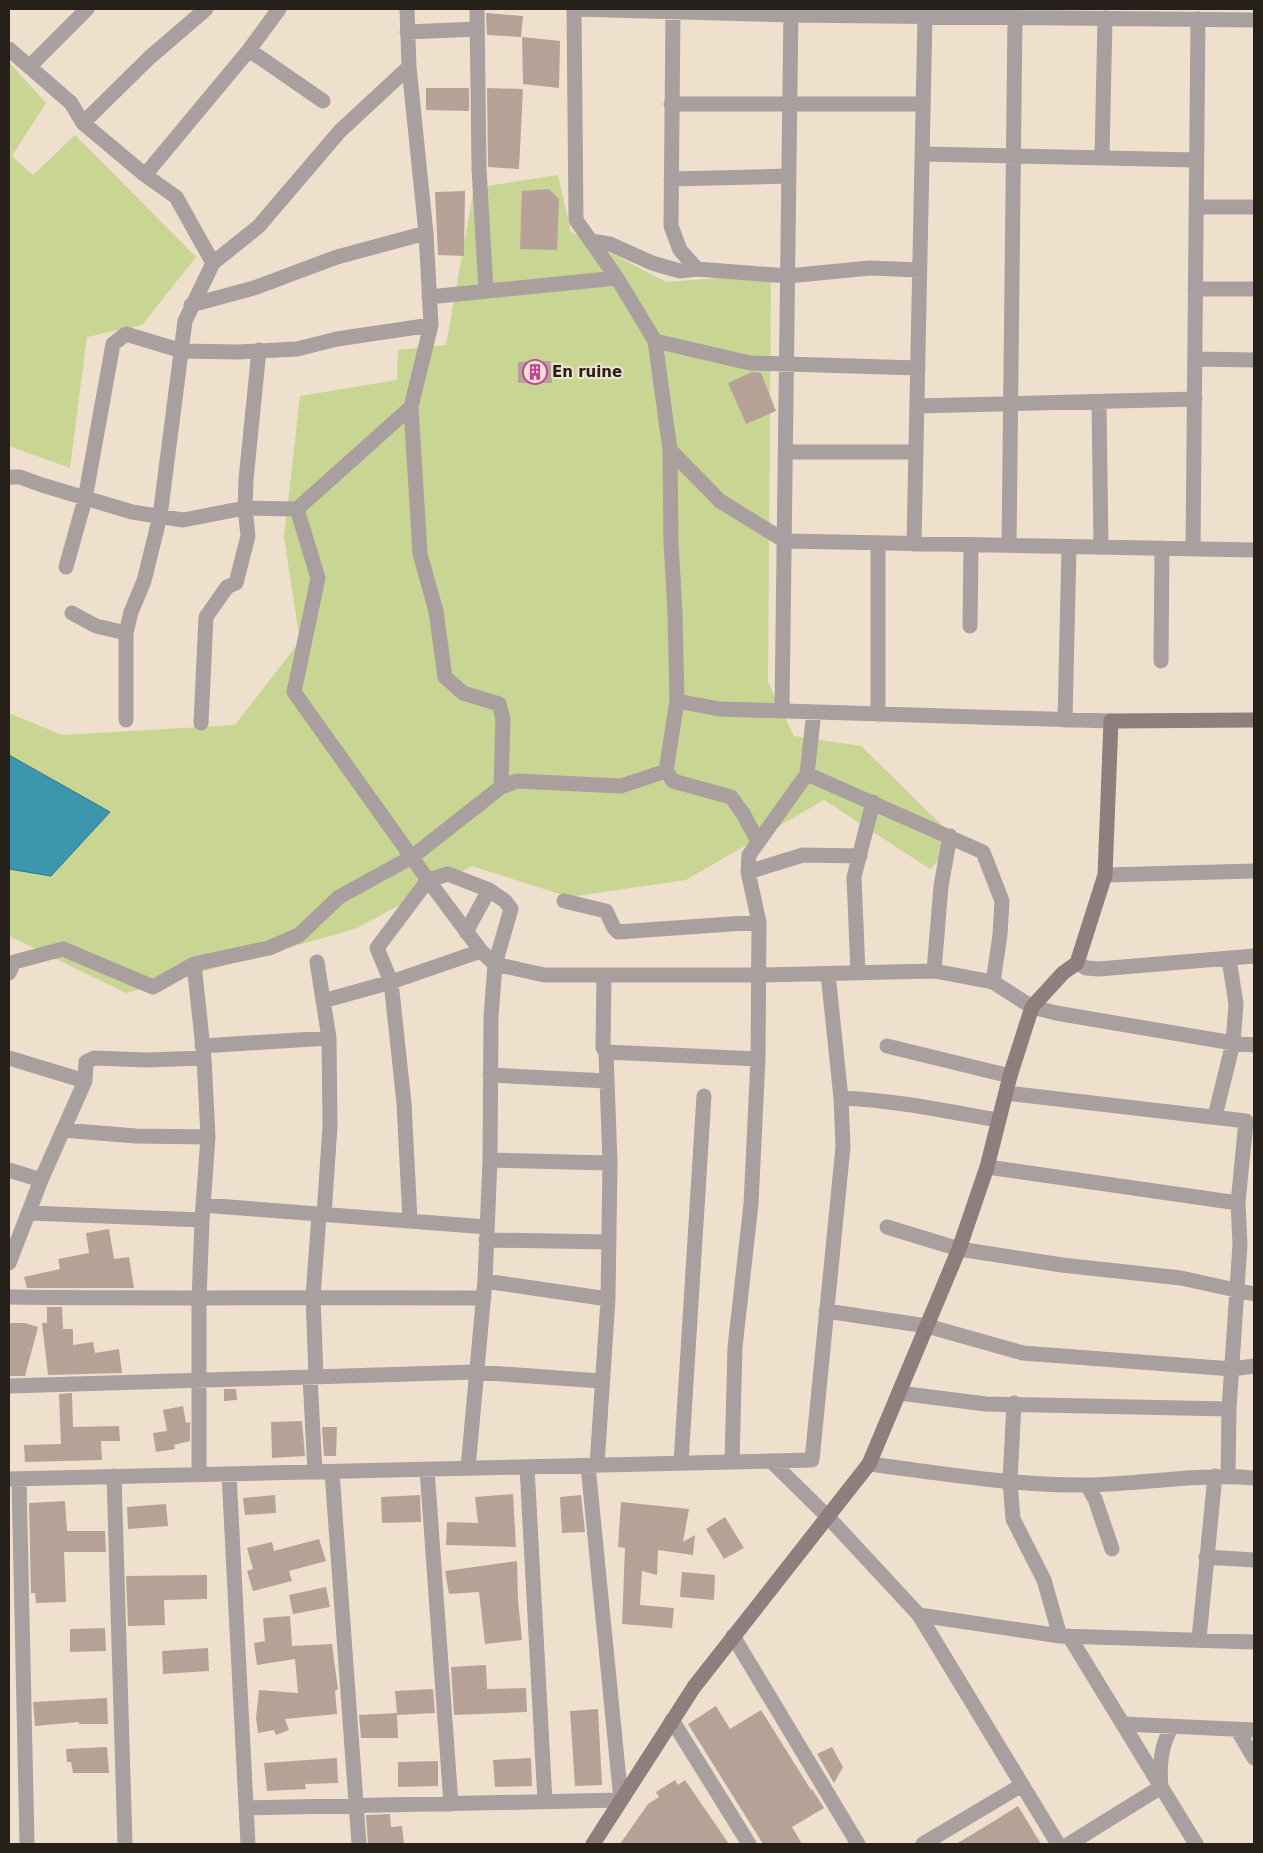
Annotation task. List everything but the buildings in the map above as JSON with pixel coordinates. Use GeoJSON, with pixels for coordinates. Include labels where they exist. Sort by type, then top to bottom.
{"type":"FeatureCollection","features":[{"type":"Feature","properties":{"kind":"street"},"geometry":{"type":"LineString","coordinates":[[29,67],[87,9]]}},
{"type":"Feature","properties":{"kind":"street"},"geometry":{"type":"LineString","coordinates":[[145,175],[249,50],[279,9]]}},
{"type":"Feature","properties":{"kind":"street"},"geometry":{"type":"LineString","coordinates":[[407,9],[409,67],[426,232],[431,325],[411,407],[420,554],[436,611],[445,677],[463,693],[499,704],[503,719],[501,787]]}},
{"type":"Feature","properties":{"kind":"street"},"geometry":{"type":"LineString","coordinates":[[476,9],[479,168],[486,291]]}},
{"type":"Feature","properties":{"kind":"street"},"geometry":{"type":"LineString","coordinates":[[758,842],[732,797],[674,781],[666,771],[677,701],[671,543],[670,450],[655,341],[617,278],[576,220],[574,9],[673,12],[883,12],[925,16],[988,13],[1015,17],[1073,13],[1105,18],[1172,14],[1198,19],[1254,20]]}},
{"type":"Feature","properties":{"kind":"street"},"geometry":{"type":"LineString","coordinates":[[83,124],[199,11]]}},
{"type":"Feature","properties":{"kind":"street"},"geometry":{"type":"LineString","coordinates":[[673,12],[671,226],[674,240],[697,269]]}},
{"type":"Feature","properties":{"kind":"street"},"geometry":{"type":"LineString","coordinates":[[782,710],[791,12]]}},
{"type":"Feature","properties":{"kind":"street"},"geometry":{"type":"LineString","coordinates":[[914,544],[925,16]]}},
{"type":"Feature","properties":{"kind":"street"},"geometry":{"type":"LineString","coordinates":[[1009,546],[1015,17]]}},
{"type":"Feature","properties":{"kind":"street"},"geometry":{"type":"LineString","coordinates":[[1102,156],[1105,18]]}},
{"type":"Feature","properties":{"kind":"street"},"geometry":{"type":"LineString","coordinates":[[1193,549],[1198,19]]}},
{"type":"Feature","properties":{"kind":"street"},"geometry":{"type":"LineString","coordinates":[[407,32],[477,29]]}},
{"type":"Feature","properties":{"kind":"street"},"geometry":{"type":"LineString","coordinates":[[9,50],[71,103],[83,124],[145,175],[176,197],[213,263]]}},
{"type":"Feature","properties":{"kind":"street"},"geometry":{"type":"LineString","coordinates":[[249,50],[323,101]]}},
{"type":"Feature","properties":{"kind":"street"},"geometry":{"type":"LineString","coordinates":[[126,720],[126,633],[149,564],[160,516],[185,321],[191,305],[213,263],[259,226],[340,131],[409,67]]}},
{"type":"Feature","properties":{"kind":"street"},"geometry":{"type":"LineString","coordinates":[[671,104],[923,104]]}},
{"type":"Feature","properties":{"kind":"street"},"geometry":{"type":"LineString","coordinates":[[922,154],[1102,156],[1196,160]]}},
{"type":"Feature","properties":{"kind":"street"},"geometry":{"type":"LineString","coordinates":[[671,179],[789,176]]}},
{"type":"Feature","properties":{"kind":"street"},"geometry":{"type":"LineString","coordinates":[[1196,207],[1254,207]]}},
{"type":"Feature","properties":{"kind":"street"},"geometry":{"type":"LineString","coordinates":[[191,305],[254,288],[337,257],[426,232]]}},
{"type":"Feature","properties":{"kind":"street"},"geometry":{"type":"LineString","coordinates":[[591,242],[610,244],[664,268],[680,271],[697,269],[788,276],[870,268],[919,270]]}},
{"type":"Feature","properties":{"kind":"street"},"geometry":{"type":"LineString","coordinates":[[429,296],[617,278]]}},
{"type":"Feature","properties":{"kind":"street"},"geometry":{"type":"LineString","coordinates":[[1195,289],[1254,289]]}},
{"type":"Feature","properties":{"kind":"street"},"geometry":{"type":"LineString","coordinates":[[66,568],[85,499],[113,344],[126,334],[182,351],[238,352],[297,349],[337,339],[431,325]]}},
{"type":"Feature","properties":{"kind":"street"},"geometry":{"type":"LineString","coordinates":[[655,341],[750,363],[918,368]]}},
{"type":"Feature","properties":{"kind":"street"},"geometry":{"type":"LineString","coordinates":[[201,723],[206,617],[227,587],[236,582],[248,536],[245,508],[259,350]]}},
{"type":"Feature","properties":{"kind":"street"},"geometry":{"type":"LineString","coordinates":[[1195,359],[1254,360]]}},
{"type":"Feature","properties":{"kind":"street"},"geometry":{"type":"LineString","coordinates":[[917,406],[1195,399]]}},
{"type":"Feature","properties":{"kind":"street"},"geometry":{"type":"LineString","coordinates":[[1099,402],[1101,547]]}},
{"type":"Feature","properties":{"kind":"street"},"geometry":{"type":"LineString","coordinates":[[9,477],[20,476],[85,499],[132,512],[183,520],[245,508],[297,509],[411,407]]}},
{"type":"Feature","properties":{"kind":"street"},"geometry":{"type":"LineString","coordinates":[[670,450],[720,501],[785,541],[1254,550]]}},
{"type":"Feature","properties":{"kind":"street"},"geometry":{"type":"LineString","coordinates":[[786,452],[916,452]]}},
{"type":"Feature","properties":{"kind":"street"},"geometry":{"type":"LineString","coordinates":[[297,509],[318,578],[294,692],[466,932],[481,951],[495,964],[544,974],[604,975],[760,975],[934,971],[993,982],[1032,1006],[1056,1013],[1233,1043],[1254,1044]]}},
{"type":"Feature","properties":{"kind":"street"},"geometry":{"type":"LineString","coordinates":[[878,543],[878,716]]}},
{"type":"Feature","properties":{"kind":"street"},"geometry":{"type":"LineString","coordinates":[[970,626],[971,545]]}},
{"type":"Feature","properties":{"kind":"street"},"geometry":{"type":"LineString","coordinates":[[1066,720],[1068,547]]}},
{"type":"Feature","properties":{"kind":"street"},"geometry":{"type":"LineString","coordinates":[[1162,548],[1162,661]]}},
{"type":"Feature","properties":{"kind":"street"},"geometry":{"type":"LineString","coordinates":[[72,613],[96,626],[126,633]]}},
{"type":"Feature","properties":{"kind":"street"},"geometry":{"type":"LineString","coordinates":[[677,701],[719,709],[782,710],[878,716],[1111,722],[1254,720]]}},
{"type":"Feature","properties":{"kind":"street"},"geometry":{"type":"LineString","coordinates":[[732,1462],[735,1347],[751,1204],[758,1060],[759,922],[748,872],[750,855],[807,774],[814,712]]}},
{"type":"Feature","properties":{"kind":"street"},"geometry":{"type":"LineString","coordinates":[[595,1843],[694,1686],[869,1464],[959,1249],[987,1167],[1010,1076],[1032,1006],[1063,973],[1077,963],[1105,875],[1111,722]]}},
{"type":"Feature","properties":{"kind":"street"},"geometry":{"type":"LineString","coordinates":[[9,973],[14,962],[63,949],[154,987],[194,964],[269,948],[300,934],[339,897],[412,857],[501,787],[517,781],[621,786],[666,771]]}},
{"type":"Feature","properties":{"kind":"street"},"geometry":{"type":"LineString","coordinates":[[807,774],[983,852],[1002,901],[1000,935],[993,982]]}},
{"type":"Feature","properties":{"kind":"street"},"geometry":{"type":"LineString","coordinates":[[858,973],[854,877],[873,802]]}},
{"type":"Feature","properties":{"kind":"street"},"geometry":{"type":"LineString","coordinates":[[934,971],[941,886],[950,836]]}},
{"type":"Feature","properties":{"kind":"street"},"geometry":{"type":"LineString","coordinates":[[748,872],[803,855],[860,856]]}},
{"type":"Feature","properties":{"kind":"street"},"geometry":{"type":"LineString","coordinates":[[1105,875],[1254,871]]}},
{"type":"Feature","properties":{"kind":"street"},"geometry":{"type":"LineString","coordinates":[[410,1220],[404,1102],[392,982],[377,948],[428,880],[448,874],[489,890],[506,901],[510,909],[495,964],[485,1281],[475,1372],[468,1468]]}},
{"type":"Feature","properties":{"kind":"street"},"geometry":{"type":"LineString","coordinates":[[466,932],[489,890]]}},
{"type":"Feature","properties":{"kind":"street"},"geometry":{"type":"LineString","coordinates":[[564,901],[606,910],[614,928],[618,932],[759,922]]}},
{"type":"Feature","properties":{"kind":"street"},"geometry":{"type":"LineString","coordinates":[[323,1001],[392,982],[481,951]]}},
{"type":"Feature","properties":{"kind":"street"},"geometry":{"type":"LineString","coordinates":[[1077,963],[1086,968],[1099,969],[1254,956]]}},
{"type":"Feature","properties":{"kind":"street"},"geometry":{"type":"LineString","coordinates":[[1215,1116],[1233,1043],[1236,1004],[1229,958]]}},
{"type":"Feature","properties":{"kind":"street"},"geometry":{"type":"LineString","coordinates":[[314,1472],[313,1297],[330,1126],[329,1038],[317,962]]}},
{"type":"Feature","properties":{"kind":"street"},"geometry":{"type":"LineString","coordinates":[[194,964],[203,1052],[208,1137],[202,1212],[199,1475]]}},
{"type":"Feature","properties":{"kind":"street"},"geometry":{"type":"LineString","coordinates":[[27,1844],[14,1479],[812,1460],[843,1147],[841,1098],[828,974]]}},
{"type":"Feature","properties":{"kind":"street"},"geometry":{"type":"LineString","coordinates":[[604,975],[603,1048],[606,1052],[610,1163],[608,1299],[602,1381],[592,1466],[621,1800]]}},
{"type":"Feature","properties":{"kind":"street"},"geometry":{"type":"LineString","coordinates":[[9,1263],[41,1180],[85,1081],[84,1065],[94,1058],[146,1060],[329,1038]]}},
{"type":"Feature","properties":{"kind":"street"},"geometry":{"type":"LineString","coordinates":[[886,1046],[1010,1076]]}},
{"type":"Feature","properties":{"kind":"street"},"geometry":{"type":"LineString","coordinates":[[606,1052],[758,1060]]}},
{"type":"Feature","properties":{"kind":"street"},"geometry":{"type":"LineString","coordinates":[[9,1058],[85,1081]]}},
{"type":"Feature","properties":{"kind":"street"},"geometry":{"type":"LineString","coordinates":[[490,1075],[607,1081]]}},
{"type":"Feature","properties":{"kind":"street"},"geometry":{"type":"LineString","coordinates":[[1006,1094],[1095,1105],[1215,1116],[1246,1121],[1238,1203],[1240,1244],[1229,1410],[1222,1476],[1206,1556],[1199,1639]]}},
{"type":"Feature","properties":{"kind":"street"},"geometry":{"type":"LineString","coordinates":[[681,1464],[704,1096]]}},
{"type":"Feature","properties":{"kind":"street"},"geometry":{"type":"LineString","coordinates":[[841,1098],[865,1099],[931,1108],[998,1120]]}},
{"type":"Feature","properties":{"kind":"street"},"geometry":{"type":"LineString","coordinates":[[63,1130],[136,1136],[208,1137]]}},
{"type":"Feature","properties":{"kind":"street"},"geometry":{"type":"LineString","coordinates":[[490,1160],[610,1163]]}},
{"type":"Feature","properties":{"kind":"street"},"geometry":{"type":"LineString","coordinates":[[987,1167],[1238,1203]]}},
{"type":"Feature","properties":{"kind":"street"},"geometry":{"type":"LineString","coordinates":[[9,1170],[41,1180]]}},
{"type":"Feature","properties":{"kind":"street"},"geometry":{"type":"LineString","coordinates":[[29,1213],[202,1212],[322,1215],[410,1220],[486,1234],[609,1242]]}},
{"type":"Feature","properties":{"kind":"street"},"geometry":{"type":"LineString","coordinates":[[887,1227],[959,1249],[1062,1265],[1181,1278],[1254,1294]]}},
{"type":"Feature","properties":{"kind":"street"},"geometry":{"type":"LineString","coordinates":[[485,1281],[608,1299]]}},
{"type":"Feature","properties":{"kind":"street"},"geometry":{"type":"LineString","coordinates":[[9,1297],[200,1300],[313,1297],[484,1298]]}},
{"type":"Feature","properties":{"kind":"street"},"geometry":{"type":"LineString","coordinates":[[826,1310],[927,1326],[1023,1353],[1232,1369],[1254,1366]]}},
{"type":"Feature","properties":{"kind":"street"},"geometry":{"type":"LineString","coordinates":[[9,1386],[475,1372],[602,1381]]}},
{"type":"Feature","properties":{"kind":"street"},"geometry":{"type":"LineString","coordinates":[[899,1393],[986,1404],[1014,1403],[1229,1410]]}},
{"type":"Feature","properties":{"kind":"street"},"geometry":{"type":"LineString","coordinates":[[1014,1403],[1010,1482],[1013,1519],[1044,1580],[1065,1636],[1123,1724],[1196,1844]]}},
{"type":"Feature","properties":{"kind":"street"},"geometry":{"type":"LineString","coordinates":[[771,1461],[828,1517],[919,1615],[1058,1844]]}},
{"type":"Feature","properties":{"kind":"street"},"geometry":{"type":"LineString","coordinates":[[869,1464],[1010,1482],[1087,1485],[1222,1476],[1254,1478]]}},
{"type":"Feature","properties":{"kind":"street"},"geometry":{"type":"LineString","coordinates":[[527,1467],[545,1802]]}},
{"type":"Feature","properties":{"kind":"street"},"geometry":{"type":"LineString","coordinates":[[427,1469],[451,1804]]}},
{"type":"Feature","properties":{"kind":"street"},"geometry":{"type":"LineString","coordinates":[[332,1472],[358,1844]]}},
{"type":"Feature","properties":{"kind":"street"},"geometry":{"type":"LineString","coordinates":[[229,1474],[248,1844]]}},
{"type":"Feature","properties":{"kind":"street"},"geometry":{"type":"LineString","coordinates":[[114,1476],[125,1844]]}},
{"type":"Feature","properties":{"kind":"street"},"geometry":{"type":"LineString","coordinates":[[1087,1485],[1096,1499],[1112,1549]]}},
{"type":"Feature","properties":{"kind":"street"},"geometry":{"type":"LineString","coordinates":[[1206,1556],[1254,1560]]}},
{"type":"Feature","properties":{"kind":"street"},"geometry":{"type":"LineString","coordinates":[[919,1615],[1065,1636],[1254,1642]]}},
{"type":"Feature","properties":{"kind":"street"},"geometry":{"type":"LineString","coordinates":[[733,1636],[858,1844]]}},
{"type":"Feature","properties":{"kind":"street"},"geometry":{"type":"LineString","coordinates":[[672,1720],[745,1843]]}},
{"type":"Feature","properties":{"kind":"street"},"geometry":{"type":"LineString","coordinates":[[1123,1724],[1254,1730]]}},
{"type":"Feature","properties":{"kind":"street"},"geometry":{"type":"LineString","coordinates":[[1161,1787],[1159,1766],[1162,1750],[1172,1726]]}},
{"type":"Feature","properties":{"kind":"street"},"geometry":{"type":"LineString","coordinates":[[1237,1729],[1254,1758]]}},
{"type":"Feature","properties":{"kind":"street"},"geometry":{"type":"LineString","coordinates":[[923,1844],[1022,1785]]}},
{"type":"Feature","properties":{"kind":"street"},"geometry":{"type":"LineString","coordinates":[[1069,1844],[1161,1787]]}},
{"type":"Feature","properties":{"kind":"street"},"geometry":{"type":"LineString","coordinates":[[246,1808],[621,1800]]}},
{"type":"Feature","properties":{"kind":"green space"},"geometry":{"type":"Polygon","coordinates":[[[9,62],[46,103],[12,156],[33,175],[75,135],[196,257],[142,325],[87,337],[70,468],[9,446],[9,62]]]}},
{"type":"Feature","properties":{"kind":"green space"},"geometry":{"type":"Polygon","coordinates":[[[558,175],[571,232],[666,282],[771,274],[768,682],[794,736],[861,746],[957,840],[930,869],[824,800],[686,880],[569,897],[472,866],[355,929],[126,993],[9,936],[9,713],[62,735],[235,725],[300,641],[284,537],[300,396],[397,380],[398,350],[446,345],[474,188],[558,175]]]}},
{"type":"Feature","properties":{"kind":"water"},"geometry":{"type":"Polygon","coordinates":[[[9,755],[110,812],[51,876],[9,869],[9,755]]]}},
{"type":"Feature","properties":{"kind":"place","name":"En ruine"},"geometry":{"type":"Point","coordinates":[535,372]}}]}
